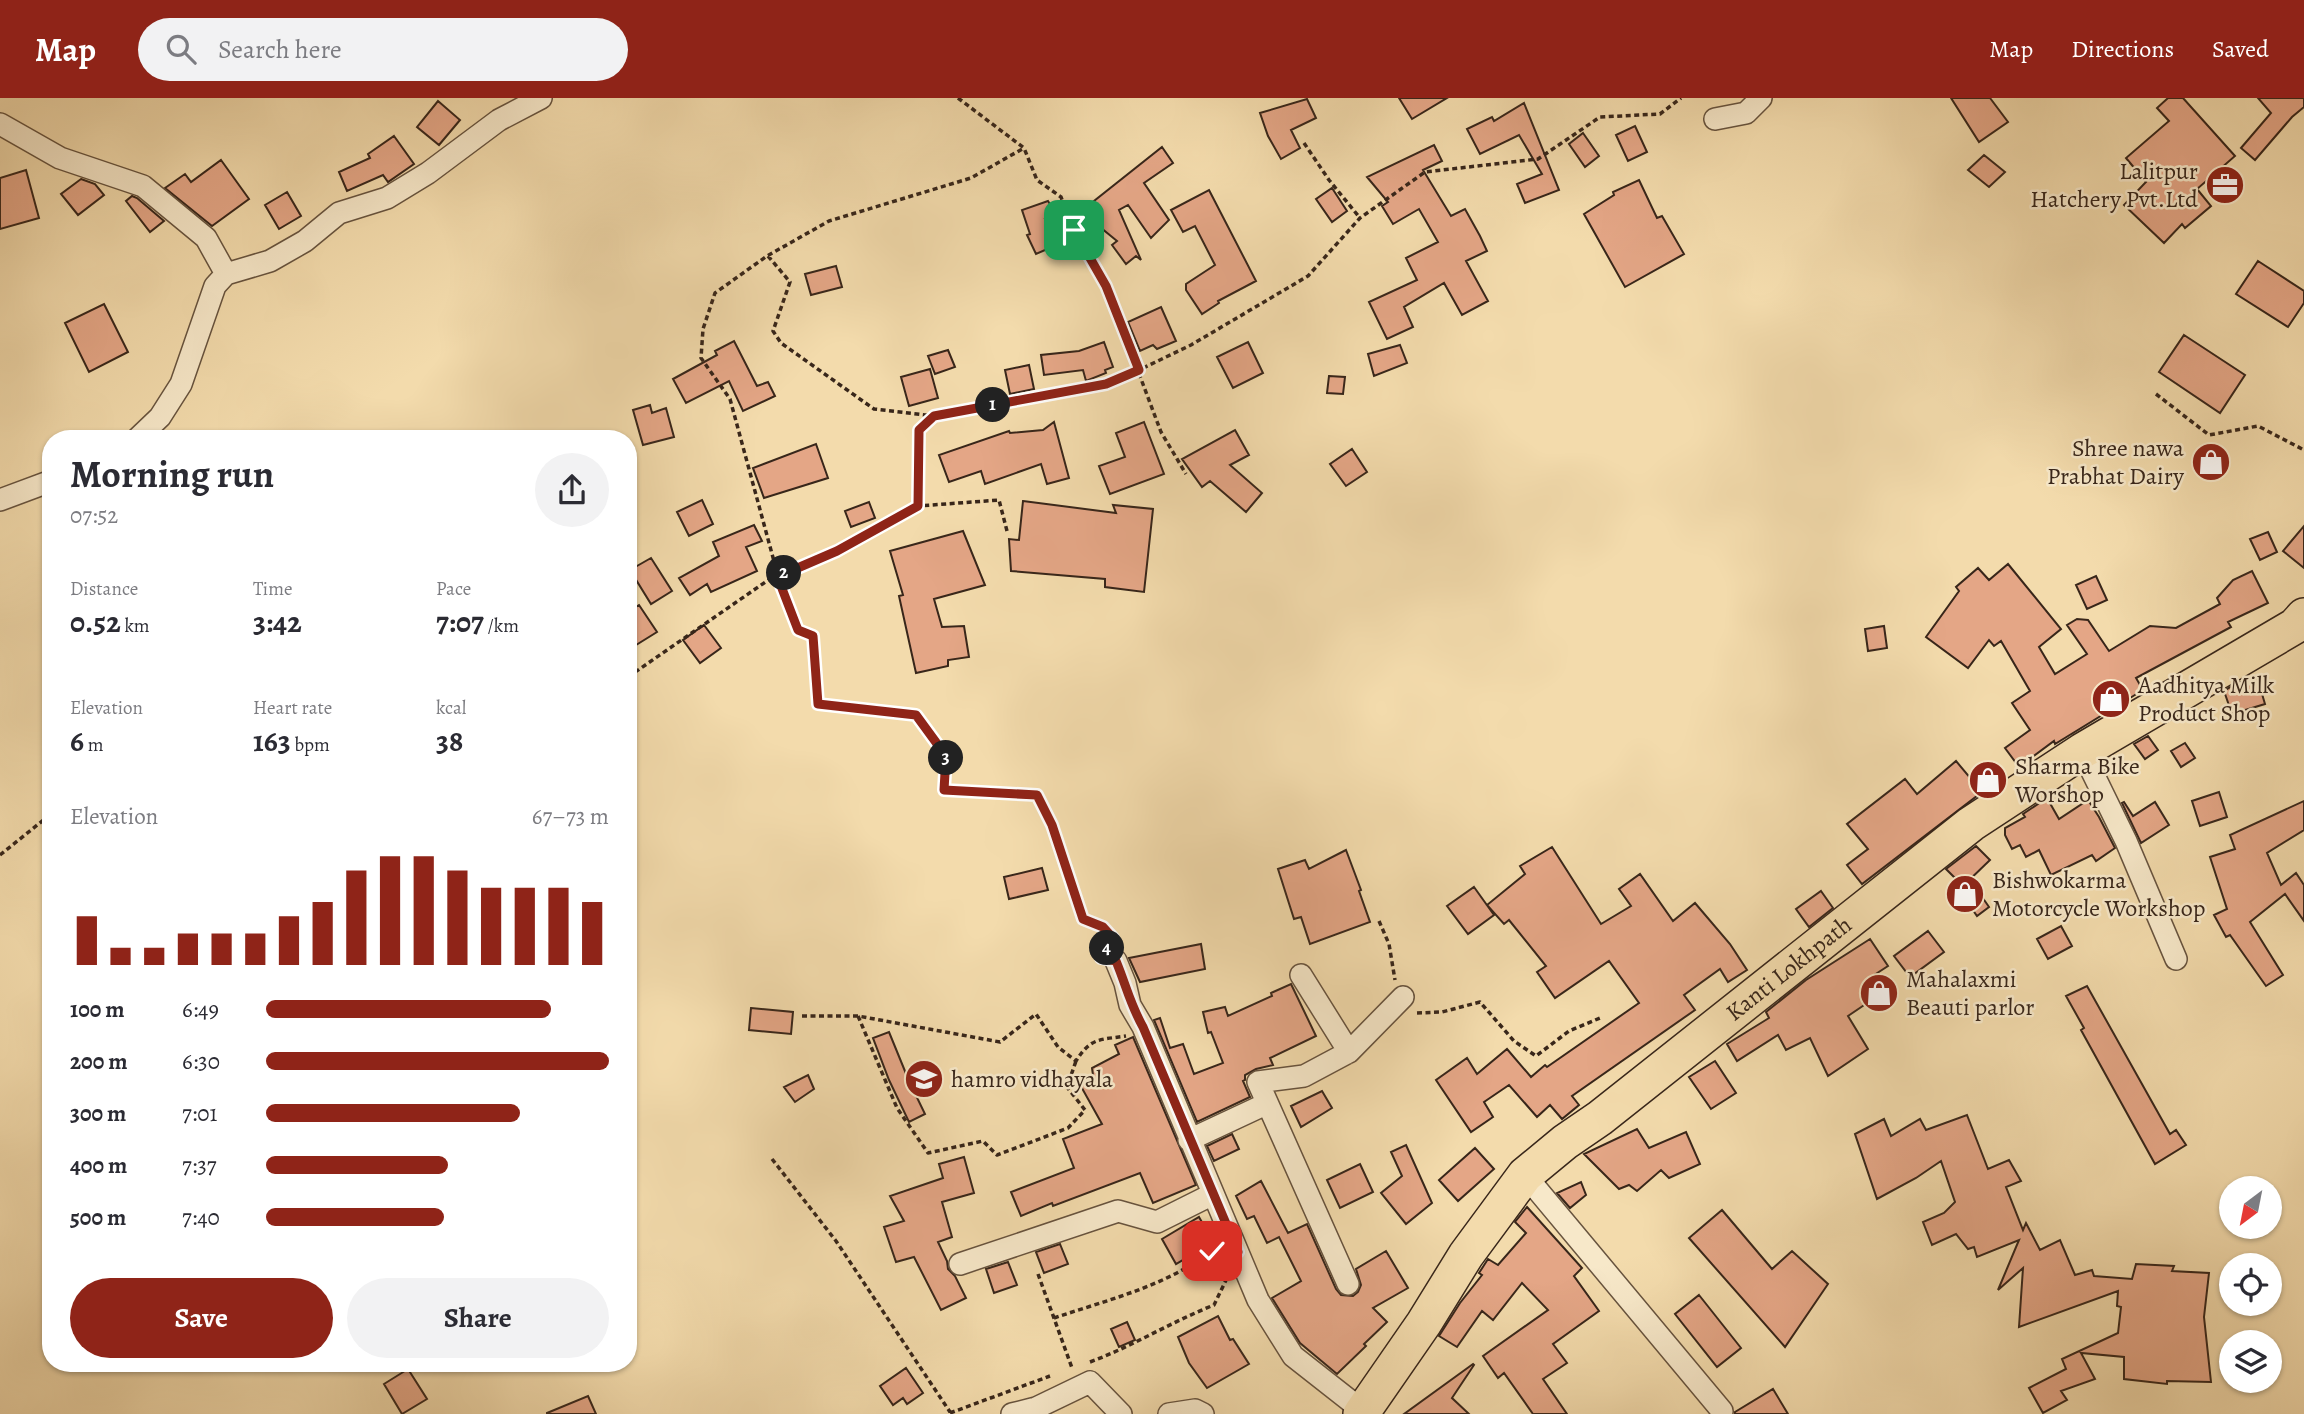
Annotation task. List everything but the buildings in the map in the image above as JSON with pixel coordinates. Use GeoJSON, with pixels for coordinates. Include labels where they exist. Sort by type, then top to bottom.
{"type":"FeatureCollection","features":[{"type":"Feature","properties":{"kind":"main road","name":"Kanti Lokhpath"},"geometry":{"type":"LineString","coordinates":[[1362,1412],[1424,1323],[1466,1255],[1525,1175],[1971,824],[2082,751],[2295,626],[2304,616]]}},
{"type":"Feature","properties":{"kind":"street"},"geometry":{"type":"LineString","coordinates":[[146,430],[160,417],[181,384],[215,286],[226,274],[270,261],[305,241],[339,213],[387,198],[428,173],[499,120],[541,98]]}},
{"type":"Feature","properties":{"kind":"street"},"geometry":{"type":"LineString","coordinates":[[1715,119],[1746,113],[1761,98]]}},
{"type":"Feature","properties":{"kind":"street"},"geometry":{"type":"LineString","coordinates":[[0,124],[60,158],[143,186],[206,238],[226,274]]}},
{"type":"Feature","properties":{"kind":"street"},"geometry":{"type":"LineString","coordinates":[[0,500],[42,484]]}},
{"type":"Feature","properties":{"kind":"street"},"geometry":{"type":"LineString","coordinates":[[2082,751],[2126,841],[2176,959]]}},
{"type":"Feature","properties":{"kind":"street"},"geometry":{"type":"LineString","coordinates":[[1116,961],[1130,1005],[1143,1027],[1213,1194],[1231,1254],[1293,1356],[1362,1412]]}},
{"type":"Feature","properties":{"kind":"street"},"geometry":{"type":"LineString","coordinates":[[1301,975],[1349,1052]]}},
{"type":"Feature","properties":{"kind":"street"},"geometry":{"type":"LineString","coordinates":[[1348,1283],[1258,1082],[1304,1076],[1349,1052],[1403,997]]}},
{"type":"Feature","properties":{"kind":"street"},"geometry":{"type":"LineString","coordinates":[[1189,1140],[1266,1104]]}},
{"type":"Feature","properties":{"kind":"street"},"geometry":{"type":"LineString","coordinates":[[1525,1175],[1722,1411]]}},
{"type":"Feature","properties":{"kind":"street"},"geometry":{"type":"LineString","coordinates":[[960,1264],[1118,1211],[1157,1222],[1213,1194]]}},
{"type":"Feature","properties":{"kind":"street"},"geometry":{"type":"LineString","coordinates":[[1012,1414],[1036,1408],[1090,1382],[1121,1414]]}},
{"type":"Feature","properties":{"kind":"street"},"geometry":{"type":"LineString","coordinates":[[1169,1414],[1195,1410],[1203,1414]]}},
{"type":"Feature","properties":{"kind":"path"},"geometry":{"type":"LineString","coordinates":[[958,98],[1024,148],[1037,180],[1061,197],[1074,230],[1106,286],[1161,432],[1186,474]]}},
{"type":"Feature","properties":{"kind":"path"},"geometry":{"type":"LineString","coordinates":[[767,256],[790,282],[773,331],[780,343],[874,409],[934,416],[1106,384],[1139,370],[1191,345],[1308,276],[1360,218],[1425,172],[1538,159],[1600,117],[1660,114],[1681,98]]}},
{"type":"Feature","properties":{"kind":"path"},"geometry":{"type":"LineString","coordinates":[[1304,143],[1329,180],[1360,218]]}},
{"type":"Feature","properties":{"kind":"path"},"geometry":{"type":"LineString","coordinates":[[1024,148],[971,178],[830,221],[767,256],[715,293],[704,329],[701,358],[730,399],[778,575],[798,630],[813,636],[818,704],[916,715],[946,756],[944,790],[1037,795],[1052,825],[1083,919],[1103,927],[1113,938],[1101,958],[1116,961]]}},
{"type":"Feature","properties":{"kind":"path"},"geometry":{"type":"LineString","coordinates":[[2156,394],[2210,435],[2258,426],[2304,450]]}},
{"type":"Feature","properties":{"kind":"path"},"geometry":{"type":"LineString","coordinates":[[918,506],[919,430],[934,416]]}},
{"type":"Feature","properties":{"kind":"path"},"geometry":{"type":"LineString","coordinates":[[637,671],[778,575],[837,551],[918,506],[999,500],[1007,531]]}},
{"type":"Feature","properties":{"kind":"path"},"geometry":{"type":"LineString","coordinates":[[0,855],[42,821]]}},
{"type":"Feature","properties":{"kind":"path"},"geometry":{"type":"LineString","coordinates":[[1379,921],[1389,944],[1393,973],[1410,1013],[1442,1012],[1480,1002],[1514,1041],[1536,1056],[1569,1031],[1600,1018]]}},
{"type":"Feature","properties":{"kind":"path"},"geometry":{"type":"LineString","coordinates":[[802,1017],[858,1016],[1000,1042],[1036,1014],[1058,1047],[1076,1061]]}},
{"type":"Feature","properties":{"kind":"path"},"geometry":{"type":"LineString","coordinates":[[858,1016],[897,1108],[928,1153],[983,1141],[997,1155],[1068,1128],[1085,1110],[1067,1087],[1076,1061],[1085,1046],[1096,1041],[1131,1035],[1143,1027]]}},
{"type":"Feature","properties":{"kind":"path"},"geometry":{"type":"LineString","coordinates":[[772,1159],[836,1241],[950,1413],[1060,1373]]}},
{"type":"Feature","properties":{"kind":"path"},"geometry":{"type":"LineString","coordinates":[[1054,1318],[1141,1289],[1195,1265],[1212,1251],[1231,1254],[1231,1270],[1214,1305],[1177,1320],[1126,1348],[1084,1364]]}},
{"type":"Feature","properties":{"kind":"path"},"geometry":{"type":"LineString","coordinates":[[1038,1274],[1072,1368]]}},
{"type":"Feature","properties":{"kind":"place","name":"Lalitpur Hatchery Pvt.Ltd"},"geometry":{"type":"Point","coordinates":[2225,185]}},
{"type":"Feature","properties":{"kind":"place","name":"Shree nawa Prabhat Dairy"},"geometry":{"type":"Point","coordinates":[2211,462]}},
{"type":"Feature","properties":{"kind":"place","name":"Aadhitya Milk Product Shop"},"geometry":{"type":"Point","coordinates":[2111,699]}},
{"type":"Feature","properties":{"kind":"place","name":"Sharma Bike Worshop"},"geometry":{"type":"Point","coordinates":[1988,780]}},
{"type":"Feature","properties":{"kind":"place","name":"Bishwokarma Motorcycle Workshop"},"geometry":{"type":"Point","coordinates":[1965,894]}},
{"type":"Feature","properties":{"kind":"place","name":"Mahalaxmi Beauti parlor"},"geometry":{"type":"Point","coordinates":[1879,993]}},
{"type":"Feature","properties":{"kind":"place","name":"hamro vidhayala"},"geometry":{"type":"Point","coordinates":[924,1079]}},
{"type":"Feature","properties":{"kind":"route"},"geometry":{"type":"LineString","coordinates":[[1074,230],[1106,286],[1139,370],[1106,384],[934,416],[919,430],[918,506],[837,551],[779,576],[776,573],[798,630],[813,636],[818,704],[916,715],[946,756],[944,790],[1037,795],[1052,825],[1083,919],[1103,927],[1113,938],[1101,958],[1116,961],[1130,1005],[1143,1027],[1238,1252],[1223,1256],[1212,1251]]}}]}
